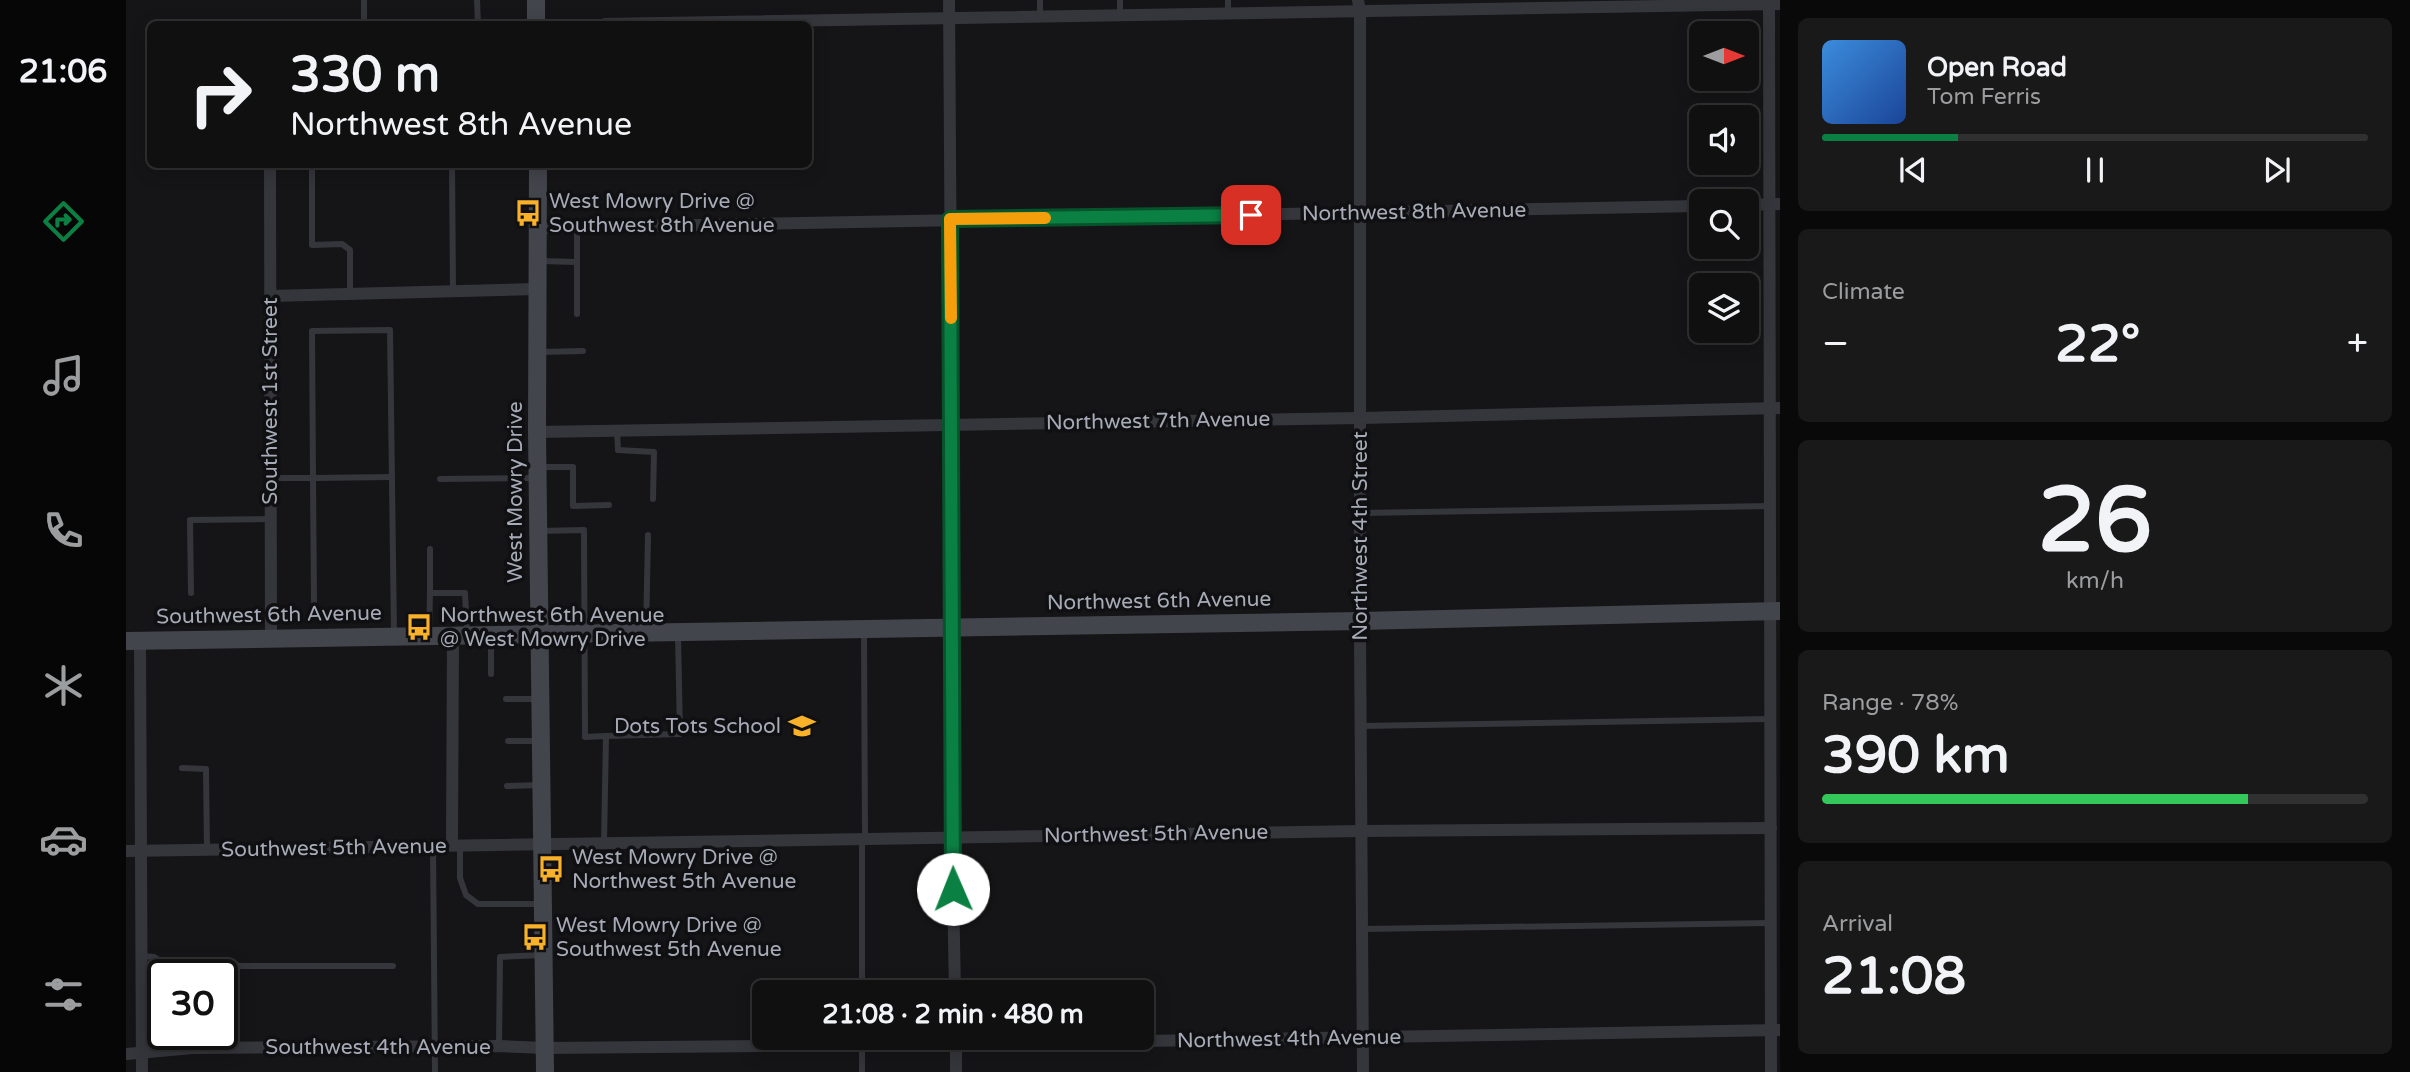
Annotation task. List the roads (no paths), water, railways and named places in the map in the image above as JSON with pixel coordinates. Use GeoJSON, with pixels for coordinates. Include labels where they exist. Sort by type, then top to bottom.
{"type":"FeatureCollection","features":[{"type":"Feature","properties":{"kind":"street"},"geometry":{"type":"LineString","coordinates":[[536,0],[536,21]]}},
{"type":"Feature","properties":{"kind":"street"},"geometry":{"type":"LineString","coordinates":[[949,0],[955,980]]}},
{"type":"Feature","properties":{"kind":"street"},"geometry":{"type":"LineString","coordinates":[[812,22],[1228,14],[1278,7],[1775,4],[1776,611],[1771,719],[1770,923],[1775,1030],[1771,1072]]}},
{"type":"Feature","properties":{"kind":"street","name":"Northwest 4th Street"},"geometry":{"type":"LineString","coordinates":[[1359,6],[1363,1072]]}},
{"type":"Feature","properties":{"kind":"street","name":"Southwest 1st Street"},"geometry":{"type":"LineString","coordinates":[[270,168],[271,638]]}},
{"type":"Feature","properties":{"kind":"street","name":"West Mowry Drive"},"geometry":{"type":"LineString","coordinates":[[538,168],[537,472],[545,1072]]}},
{"type":"Feature","properties":{"kind":"street","name":"Northwest 8th Avenue"},"geometry":{"type":"LineString","coordinates":[[539,228],[1689,206]]}},
{"type":"Feature","properties":{"kind":"street"},"geometry":{"type":"LineString","coordinates":[[270,296],[537,289]]}},
{"type":"Feature","properties":{"kind":"street","name":"Northwest 7th Avenue"},"geometry":{"type":"LineString","coordinates":[[537,432],[1775,408]]}},
{"type":"Feature","properties":{"kind":"street","name":"Northwest 6th Avenue"},"geometry":{"type":"LineString","coordinates":[[539,634],[1360,621],[1776,611]]}},
{"type":"Feature","properties":{"kind":"street","name":"Southwest 6th Avenue"},"geometry":{"type":"LineString","coordinates":[[133,640],[539,634]]}},
{"type":"Feature","properties":{"kind":"street"},"geometry":{"type":"LineString","coordinates":[[456,845],[460,635]]}},
{"type":"Feature","properties":{"kind":"street"},"geometry":{"type":"LineString","coordinates":[[133,640],[140,852],[142,1072]]}},
{"type":"Feature","properties":{"kind":"street","name":"Northwest 5th Avenue"},"geometry":{"type":"LineString","coordinates":[[541,844],[1361,831],[1771,828]]}},
{"type":"Feature","properties":{"kind":"street","name":"Southwest 5th Avenue"},"geometry":{"type":"LineString","coordinates":[[126,851],[541,844]]}},
{"type":"Feature","properties":{"kind":"street","name":"Northwest 4th Avenue"},"geometry":{"type":"LineString","coordinates":[[1154,1040],[1775,1030]]}},
{"type":"Feature","properties":{"kind":"street","name":"Northwest 4th Avenue"},"geometry":{"type":"LineString","coordinates":[[545,1048],[752,1044]]}},
{"type":"Feature","properties":{"kind":"street","name":"Southwest 4th Avenue"},"geometry":{"type":"LineString","coordinates":[[126,1054],[193,1048],[545,1048]]}},
{"type":"Feature","properties":{"kind":"street"},"geometry":{"type":"LineString","coordinates":[[956,1050],[956,1072]]}},
{"type":"Feature","properties":{"kind":"lane"},"geometry":{"type":"LineString","coordinates":[[364,0],[364,21]]}},
{"type":"Feature","properties":{"kind":"lane"},"geometry":{"type":"LineString","coordinates":[[477,0],[478,21]]}},
{"type":"Feature","properties":{"kind":"lane"},"geometry":{"type":"LineString","coordinates":[[1040,0],[1040,18]]}},
{"type":"Feature","properties":{"kind":"lane"},"geometry":{"type":"LineString","coordinates":[[1120,0],[1120,16]]}},
{"type":"Feature","properties":{"kind":"lane"},"geometry":{"type":"LineString","coordinates":[[1228,0],[1228,14]]}},
{"type":"Feature","properties":{"kind":"lane"},"geometry":{"type":"LineString","coordinates":[[313,168],[313,245],[342,244],[350,250],[350,294]]}},
{"type":"Feature","properties":{"kind":"lane"},"geometry":{"type":"LineString","coordinates":[[452,168],[453,291]]}},
{"type":"Feature","properties":{"kind":"lane"},"geometry":{"type":"LineString","coordinates":[[577,227],[577,314]]}},
{"type":"Feature","properties":{"kind":"lane"},"geometry":{"type":"LineString","coordinates":[[538,261],[577,261]]}},
{"type":"Feature","properties":{"kind":"lane"},"geometry":{"type":"LineString","coordinates":[[314,602],[312,331],[390,330],[394,636]]}},
{"type":"Feature","properties":{"kind":"lane"},"geometry":{"type":"LineString","coordinates":[[537,352],[583,351]]}},
{"type":"Feature","properties":{"kind":"lane"},"geometry":{"type":"LineString","coordinates":[[617,430],[618,450],[654,452],[653,499]]}},
{"type":"Feature","properties":{"kind":"lane"},"geometry":{"type":"LineString","coordinates":[[440,479],[573,467],[573,506],[609,505]]}},
{"type":"Feature","properties":{"kind":"lane"},"geometry":{"type":"LineString","coordinates":[[271,478],[392,477]]}},
{"type":"Feature","properties":{"kind":"lane"},"geometry":{"type":"LineString","coordinates":[[1360,513],[1774,505]]}},
{"type":"Feature","properties":{"kind":"lane"},"geometry":{"type":"LineString","coordinates":[[191,593],[190,520],[271,519]]}},
{"type":"Feature","properties":{"kind":"lane"},"geometry":{"type":"LineString","coordinates":[[538,531],[584,530],[585,737],[680,734],[678,632]]}},
{"type":"Feature","properties":{"kind":"lane"},"geometry":{"type":"LineString","coordinates":[[646,632],[648,536]]}},
{"type":"Feature","properties":{"kind":"lane"},"geometry":{"type":"LineString","coordinates":[[429,635],[430,549]]}},
{"type":"Feature","properties":{"kind":"lane"},"geometry":{"type":"LineString","coordinates":[[430,593],[465,593],[460,635]]}},
{"type":"Feature","properties":{"kind":"lane"},"geometry":{"type":"LineString","coordinates":[[862,980],[864,628]]}},
{"type":"Feature","properties":{"kind":"lane"},"geometry":{"type":"LineString","coordinates":[[491,674],[492,635]]}},
{"type":"Feature","properties":{"kind":"lane"},"geometry":{"type":"LineString","coordinates":[[506,699],[540,699]]}},
{"type":"Feature","properties":{"kind":"lane"},"geometry":{"type":"LineString","coordinates":[[1360,726],[1771,719]]}},
{"type":"Feature","properties":{"kind":"lane"},"geometry":{"type":"LineString","coordinates":[[604,843],[606,736]]}},
{"type":"Feature","properties":{"kind":"lane"},"geometry":{"type":"LineString","coordinates":[[508,741],[540,741]]}},
{"type":"Feature","properties":{"kind":"lane"},"geometry":{"type":"LineString","coordinates":[[182,768],[206,769],[207,850]]}},
{"type":"Feature","properties":{"kind":"lane"},"geometry":{"type":"LineString","coordinates":[[507,786],[541,785]]}},
{"type":"Feature","properties":{"kind":"lane"},"geometry":{"type":"LineString","coordinates":[[456,845],[460,878],[466,895],[478,904],[542,904]]}},
{"type":"Feature","properties":{"kind":"lane"},"geometry":{"type":"LineString","coordinates":[[433,846],[435,1072]]}},
{"type":"Feature","properties":{"kind":"lane"},"geometry":{"type":"LineString","coordinates":[[1362,929],[1770,923]]}},
{"type":"Feature","properties":{"kind":"lane"},"geometry":{"type":"LineString","coordinates":[[499,1046],[500,957],[544,955]]}},
{"type":"Feature","properties":{"kind":"lane"},"geometry":{"type":"LineString","coordinates":[[141,956],[154,957],[169,966],[393,966]]}},
{"type":"Feature","properties":{"kind":"lane"},"geometry":{"type":"LineString","coordinates":[[862,1050],[862,1072]]}},
{"type":"Feature","properties":{"kind":"place","name":"West Mowry Drive @ Southwest 8th Avenue"},"geometry":{"type":"Point","coordinates":[528,213]}},
{"type":"Feature","properties":{"kind":"place","name":"Northwest 6th Avenue @ West Mowry Drive"},"geometry":{"type":"Point","coordinates":[419,627]}},
{"type":"Feature","properties":{"kind":"place","name":"Dots Tots School"},"geometry":{"type":"Point","coordinates":[802,726]}},
{"type":"Feature","properties":{"kind":"place","name":"West Mowry Drive @ Northwest 5th Avenue"},"geometry":{"type":"Point","coordinates":[551,869]}},
{"type":"Feature","properties":{"kind":"place","name":"West Mowry Drive @ Southwest 5th Avenue"},"geometry":{"type":"Point","coordinates":[535,937]}}]}
